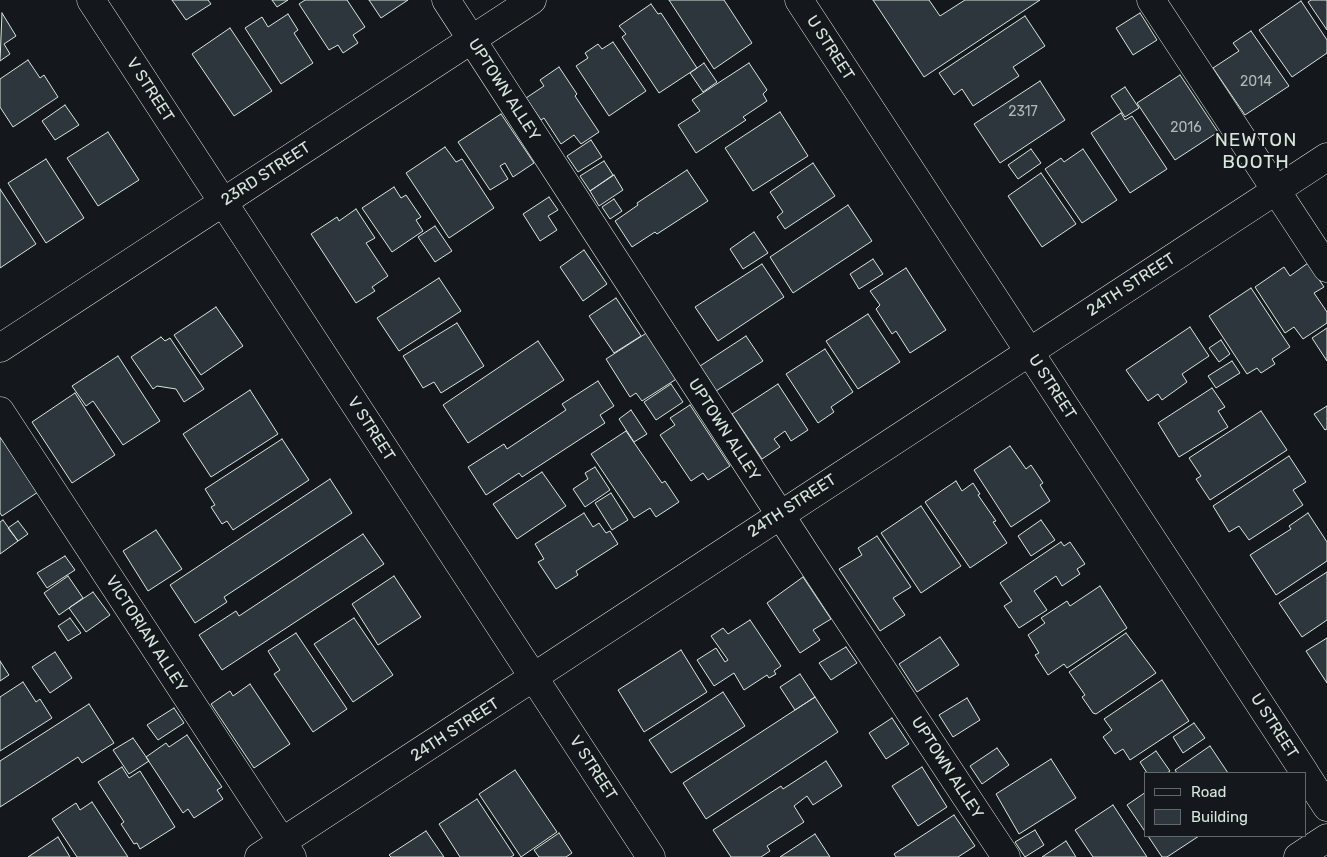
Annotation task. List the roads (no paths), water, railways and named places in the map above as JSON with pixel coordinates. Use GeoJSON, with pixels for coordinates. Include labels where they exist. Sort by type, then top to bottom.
{"type":"FeatureCollection","features":[{"type":"Feature","properties":{"kind":"street","name":"V STREET"},"geometry":{"type":"LineString","coordinates":[[92,0],[651,857]]}},
{"type":"Feature","properties":{"kind":"street","name":"UPTOWN ALLEY"},"geometry":{"type":"LineString","coordinates":[[446,0],[780,514],[1006,857]]}},
{"type":"Feature","properties":{"kind":"street","name":"23RD STREET"},"geometry":{"type":"LineString","coordinates":[[0,348],[532,0]]}},
{"type":"Feature","properties":{"kind":"street","name":"U STREET"},"geometry":{"type":"LineString","coordinates":[[799,0],[1304,772]]}},
{"type":"Feature","properties":{"kind":"street"},"geometry":{"type":"LineString","coordinates":[[1151,0],[1327,268]]}},
{"type":"Feature","properties":{"kind":"street","name":"24TH STREET"},"geometry":{"type":"LineString","coordinates":[[259,857],[287,849],[534,678],[780,514],[1327,158]]}},
{"type":"Feature","properties":{"kind":"street","name":"VICTORIAN ALLEY"},"geometry":{"type":"LineString","coordinates":[[0,411],[287,849]]}},
{"type":"Feature","properties":{"kind":"street","name":"U STREET"},"geometry":{"type":"LineString","coordinates":[[1307,777],[1327,807]]}},
{"type":"Feature","properties":{"kind":"street"},"geometry":{"type":"LineString","coordinates":[[1298,857],[1327,838]]}},
{"type":"Feature","properties":{"kind":"district","name":"NEWTON BOOTH"},"geometry":{"type":"Point","coordinates":[1256,152]}}]}
